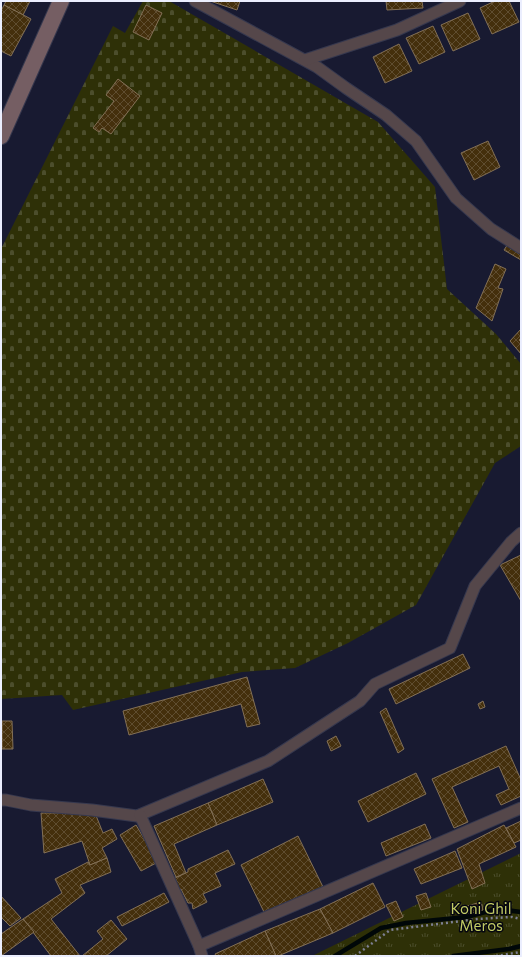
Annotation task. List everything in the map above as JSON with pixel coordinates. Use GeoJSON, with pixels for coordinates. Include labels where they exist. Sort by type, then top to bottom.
{"type":"FeatureCollection","features":[{"type":"Feature","properties":{"kind":"main road"},"geometry":{"type":"LineString","coordinates":[[1,136],[61,1]]}},
{"type":"Feature","properties":{"kind":"street"},"geometry":{"type":"LineString","coordinates":[[195,1],[317,67],[386,115],[416,141],[456,198],[491,229],[521,248]]}},
{"type":"Feature","properties":{"kind":"street"},"geometry":{"type":"LineString","coordinates":[[305,60],[398,30],[460,1]]}},
{"type":"Feature","properties":{"kind":"street"},"geometry":{"type":"LineString","coordinates":[[1,800],[31,805],[92,810],[137,816],[268,761],[360,701],[375,684],[450,648],[474,586],[521,532]]}},
{"type":"Feature","properties":{"kind":"street"},"geometry":{"type":"LineString","coordinates":[[140,815],[201,951],[521,808]]}},
{"type":"Feature","properties":{"kind":"path"},"geometry":{"type":"LineString","coordinates":[[355,956],[390,930],[477,919],[512,917],[521,919]]}},
{"type":"Feature","properties":{"kind":"path"},"geometry":{"type":"LineString","coordinates":[[496,956],[521,952]]}},
{"type":"Feature","properties":{"kind":"green space"},"geometry":{"type":"Polygon","coordinates":[[[143,1],[169,1],[378,122],[435,187],[447,289],[496,334],[521,364],[521,446],[495,463],[416,605],[348,643],[295,668],[242,672],[73,710],[62,695],[1,699],[1,249],[113,26],[125,33],[143,1]]]}},
{"type":"Feature","properties":{"kind":"green space","name":"Koni Ghil Meros"},"geometry":{"type":"Polygon","coordinates":[[[521,853],[521,956],[312,956],[521,853]]]}},
{"type":"Feature","properties":{"kind":"building"},"geometry":{"type":"Polygon","coordinates":[[[6,1],[30,1],[23,15],[4,5],[6,1]]]}},
{"type":"Feature","properties":{"kind":"building"},"geometry":{"type":"Polygon","coordinates":[[[210,1],[240,1],[237,10],[210,1]]]}},
{"type":"Feature","properties":{"kind":"building"},"geometry":{"type":"Polygon","coordinates":[[[386,1],[422,1],[423,8],[387,10],[386,1]]]}},
{"type":"Feature","properties":{"kind":"building"},"geometry":{"type":"Polygon","coordinates":[[[495,1],[509,1],[519,22],[492,34],[480,8],[495,1]]]}},
{"type":"Feature","properties":{"kind":"building"},"geometry":{"type":"Polygon","coordinates":[[[4,5],[31,19],[11,56],[1,51],[1,11],[4,5]]]}},
{"type":"Feature","properties":{"kind":"building"},"geometry":{"type":"Polygon","coordinates":[[[146,5],[162,13],[149,40],[133,32],[146,5]]]}},
{"type":"Feature","properties":{"kind":"building"},"geometry":{"type":"Polygon","coordinates":[[[468,13],[480,39],[453,51],[441,25],[468,13]]]}},
{"type":"Feature","properties":{"kind":"building"},"geometry":{"type":"Polygon","coordinates":[[[433,26],[445,52],[419,64],[406,38],[433,26]]]}},
{"type":"Feature","properties":{"kind":"building"},"geometry":{"type":"Polygon","coordinates":[[[399,44],[412,71],[385,83],[373,57],[399,44]]]}},
{"type":"Feature","properties":{"kind":"building"},"geometry":{"type":"Polygon","coordinates":[[[118,79],[140,96],[111,134],[102,128],[99,132],[93,128],[114,101],[106,95],[118,79]]]}},
{"type":"Feature","properties":{"kind":"building"},"geometry":{"type":"Polygon","coordinates":[[[488,141],[500,167],[474,180],[461,153],[488,141]]]}},
{"type":"Feature","properties":{"kind":"building"},"geometry":{"type":"Polygon","coordinates":[[[508,244],[521,251],[521,260],[504,250],[508,244]]]}},
{"type":"Feature","properties":{"kind":"building"},"geometry":{"type":"Polygon","coordinates":[[[495,264],[506,269],[498,288],[503,289],[492,321],[476,308],[495,264]]]}},
{"type":"Feature","properties":{"kind":"building"},"geometry":{"type":"Polygon","coordinates":[[[521,329],[521,338],[519,340],[521,342],[521,354],[510,341],[521,329]]]}},
{"type":"Feature","properties":{"kind":"building"},"geometry":{"type":"Polygon","coordinates":[[[521,555],[521,601],[500,565],[521,555]]]}},
{"type":"Feature","properties":{"kind":"building"},"geometry":{"type":"Polygon","coordinates":[[[463,654],[470,668],[396,704],[389,689],[463,654]]]}},
{"type":"Feature","properties":{"kind":"building"},"geometry":{"type":"Polygon","coordinates":[[[247,677],[260,724],[247,727],[241,704],[129,735],[123,711],[247,677]]]}},
{"type":"Feature","properties":{"kind":"building"},"geometry":{"type":"Polygon","coordinates":[[[483,701],[485,707],[480,709],[478,704],[483,701]]]}},
{"type":"Feature","properties":{"kind":"building"},"geometry":{"type":"Polygon","coordinates":[[[386,708],[404,749],[398,753],[380,712],[386,708]]]}},
{"type":"Feature","properties":{"kind":"building"},"geometry":{"type":"Polygon","coordinates":[[[2,721],[12,721],[13,749],[2,749],[2,721]]]}},
{"type":"Feature","properties":{"kind":"building"},"geometry":{"type":"Polygon","coordinates":[[[336,736],[341,746],[331,751],[327,741],[336,736]]]}},
{"type":"Feature","properties":{"kind":"building"},"geometry":{"type":"Polygon","coordinates":[[[506,746],[521,780],[521,796],[501,805],[496,795],[509,789],[499,766],[452,787],[468,822],[454,828],[432,779],[506,746]]]}},
{"type":"Feature","properties":{"kind":"building"},"geometry":{"type":"Polygon","coordinates":[[[416,773],[426,794],[368,822],[358,801],[416,773]]]}},
{"type":"Feature","properties":{"kind":"building"},"geometry":{"type":"Polygon","coordinates":[[[263,779],[273,802],[217,825],[208,803],[263,779]]]}},
{"type":"Feature","properties":{"kind":"building"},"geometry":{"type":"Polygon","coordinates":[[[208,803],[217,825],[174,844],[186,873],[176,877],[154,826],[208,803]]]}},
{"type":"Feature","properties":{"kind":"building"},"geometry":{"type":"Polygon","coordinates":[[[41,813],[95,813],[103,833],[112,829],[117,839],[102,848],[107,858],[90,865],[82,841],[44,853],[41,813]]]}},
{"type":"Feature","properties":{"kind":"building"},"geometry":{"type":"Polygon","coordinates":[[[521,821],[521,840],[514,843],[506,828],[521,821]]]}},
{"type":"Feature","properties":{"kind":"building"},"geometry":{"type":"Polygon","coordinates":[[[425,824],[431,838],[386,856],[381,843],[425,824]]]}},
{"type":"Feature","properties":{"kind":"building"},"geometry":{"type":"Polygon","coordinates":[[[136,825],[158,862],[141,871],[120,835],[136,825]]]}},
{"type":"Feature","properties":{"kind":"building"},"geometry":{"type":"Polygon","coordinates":[[[504,825],[516,847],[479,864],[485,883],[472,889],[457,849],[504,825]]]}},
{"type":"Feature","properties":{"kind":"building"},"geometry":{"type":"Polygon","coordinates":[[[298,836],[323,887],[265,914],[241,865],[298,836]]]}},
{"type":"Feature","properties":{"kind":"building"},"geometry":{"type":"Polygon","coordinates":[[[228,850],[235,864],[215,873],[221,886],[203,894],[207,902],[193,909],[192,903],[188,903],[181,889],[178,890],[173,879],[188,872],[188,869],[228,850]]]}},
{"type":"Feature","properties":{"kind":"building"},"geometry":{"type":"Polygon","coordinates":[[[455,851],[462,868],[421,884],[414,869],[455,851]]]}},
{"type":"Feature","properties":{"kind":"building"},"geometry":{"type":"Polygon","coordinates":[[[107,858],[111,872],[80,885],[85,893],[51,919],[80,956],[51,956],[23,919],[62,893],[55,879],[88,862],[90,865],[107,858]]]}},
{"type":"Feature","properties":{"kind":"building"},"geometry":{"type":"Polygon","coordinates":[[[373,883],[385,907],[333,933],[320,909],[373,883]]]}},
{"type":"Feature","properties":{"kind":"building"},"geometry":{"type":"Polygon","coordinates":[[[164,893],[169,902],[122,926],[117,917],[164,893]]]}},
{"type":"Feature","properties":{"kind":"building"},"geometry":{"type":"Polygon","coordinates":[[[426,893],[431,907],[421,910],[416,896],[426,893]]]}},
{"type":"Feature","properties":{"kind":"building"},"geometry":{"type":"Polygon","coordinates":[[[1,896],[21,918],[10,926],[1,917],[1,896]]]}},
{"type":"Feature","properties":{"kind":"building"},"geometry":{"type":"Polygon","coordinates":[[[396,901],[403,917],[394,921],[386,905],[396,901]]]}},
{"type":"Feature","properties":{"kind":"building"},"geometry":{"type":"Polygon","coordinates":[[[481,902],[483,910],[469,914],[467,906],[481,902]]]}},
{"type":"Feature","properties":{"kind":"building"},"geometry":{"type":"Polygon","coordinates":[[[320,909],[333,933],[276,956],[265,931],[320,909]]]}},
{"type":"Feature","properties":{"kind":"building"},"geometry":{"type":"Polygon","coordinates":[[[23,919],[34,932],[1,956],[1,934],[23,919]]]}},
{"type":"Feature","properties":{"kind":"building"},"geometry":{"type":"Polygon","coordinates":[[[111,920],[127,939],[106,956],[82,956],[103,939],[97,931],[111,920]]]}},
{"type":"Feature","properties":{"kind":"building"},"geometry":{"type":"Polygon","coordinates":[[[265,931],[276,956],[216,956],[215,954],[265,931]]]}},
{"type":"Feature","properties":{"kind":"waterway"},"geometry":{"type":"LineString","coordinates":[[335,956],[381,928],[406,923],[466,917],[497,909],[521,912]]}},
{"type":"Feature","properties":{"kind":"waterway"},"geometry":{"type":"LineString","coordinates":[[453,956],[509,949],[521,946]]}}]}
